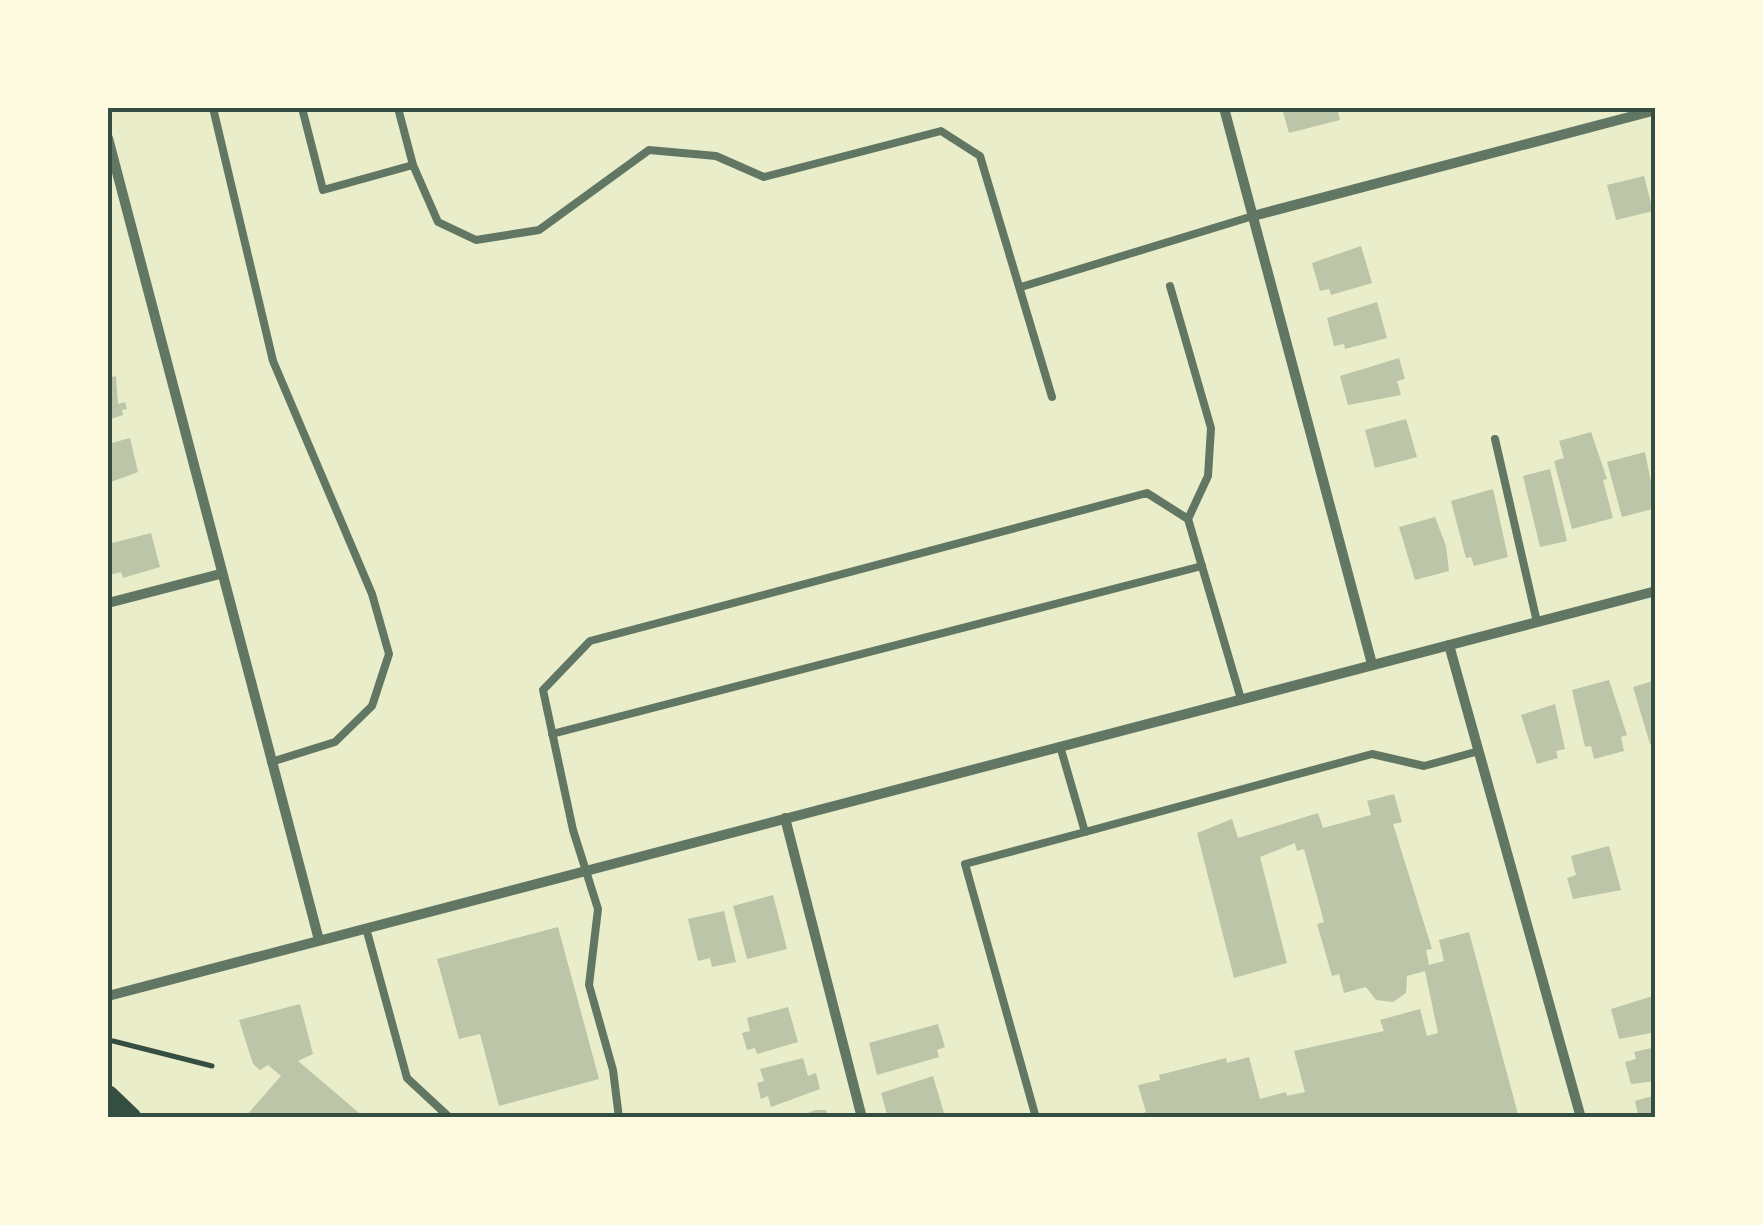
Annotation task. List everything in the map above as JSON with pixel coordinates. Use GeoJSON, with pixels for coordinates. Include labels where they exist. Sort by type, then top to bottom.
{"type":"FeatureCollection","features":[{"type":"Feature","properties":{"kind":"main road"},"geometry":{"type":"LineString","coordinates":[[108,1095],[132,1118]]}},
{"type":"Feature","properties":{"kind":"street"},"geometry":{"type":"LineString","coordinates":[[1224,108],[1372,664]]}},
{"type":"Feature","properties":{"kind":"street"},"geometry":{"type":"LineString","coordinates":[[1252,216],[1656,110]]}},
{"type":"Feature","properties":{"kind":"street"},"geometry":{"type":"LineString","coordinates":[[108,138],[319,940]]}},
{"type":"Feature","properties":{"kind":"street"},"geometry":{"type":"LineString","coordinates":[[108,602],[220,574]]}},
{"type":"Feature","properties":{"kind":"street"},"geometry":{"type":"LineString","coordinates":[[108,996],[1656,591]]}},
{"type":"Feature","properties":{"kind":"street"},"geometry":{"type":"LineString","coordinates":[[1449,644],[1582,1118]]}},
{"type":"Feature","properties":{"kind":"street"},"geometry":{"type":"LineString","coordinates":[[785,818],[862,1118]]}},
{"type":"Feature","properties":{"kind":"lane"},"geometry":{"type":"LineString","coordinates":[[213,108],[273,362],[372,594],[389,654],[372,706],[335,742],[271,762]]}},
{"type":"Feature","properties":{"kind":"lane"},"geometry":{"type":"LineString","coordinates":[[302,108],[322,190],[413,165]]}},
{"type":"Feature","properties":{"kind":"lane"},"geometry":{"type":"LineString","coordinates":[[398,108],[413,165],[438,222],[476,240],[539,230],[649,150],[716,156],[764,176],[941,131],[980,156],[1052,397]]}},
{"type":"Feature","properties":{"kind":"lane"},"geometry":{"type":"LineString","coordinates":[[1021,287],[1252,216]]}},
{"type":"Feature","properties":{"kind":"lane"},"geometry":{"type":"LineString","coordinates":[[1170,286],[1211,428],[1208,476],[1188,519],[1241,699]]}},
{"type":"Feature","properties":{"kind":"lane"},"geometry":{"type":"LineString","coordinates":[[1495,439],[1537,622]]}},
{"type":"Feature","properties":{"kind":"lane"},"geometry":{"type":"LineString","coordinates":[[620,1118],[612,1070],[589,985],[598,909],[584,869],[544,690],[590,640],[1147,494],[1188,519]]}},
{"type":"Feature","properties":{"kind":"lane"},"geometry":{"type":"LineString","coordinates":[[552,734],[1202,566]]}},
{"type":"Feature","properties":{"kind":"lane"},"geometry":{"type":"LineString","coordinates":[[1060,746],[1085,832]]}},
{"type":"Feature","properties":{"kind":"lane"},"geometry":{"type":"LineString","coordinates":[[1036,1118],[965,864],[1372,754],[1424,766],[1479,751]]}},
{"type":"Feature","properties":{"kind":"lane"},"geometry":{"type":"LineString","coordinates":[[366,928],[406,1078],[450,1118]]}},
{"type":"Feature","properties":{"kind":"path"},"geometry":{"type":"LineString","coordinates":[[113,1040],[212,1066]]}},
{"type":"Feature","properties":{"kind":"building"},"geometry":{"type":"Polygon","coordinates":[[[1282,108],[1337,108],[1340,120],[1289,133],[1282,108]]]}},
{"type":"Feature","properties":{"kind":"building"},"geometry":{"type":"Polygon","coordinates":[[[1644,176],[1653,211],[1616,220],[1607,185],[1644,176]]]}},
{"type":"Feature","properties":{"kind":"building"},"geometry":{"type":"Polygon","coordinates":[[[1361,246],[1372,283],[1331,295],[1329,289],[1320,291],[1312,263],[1361,246]]]}},
{"type":"Feature","properties":{"kind":"building"},"geometry":{"type":"Polygon","coordinates":[[[1377,302],[1387,338],[1345,349],[1344,344],[1334,346],[1327,318],[1377,302]]]}},
{"type":"Feature","properties":{"kind":"building"},"geometry":{"type":"Polygon","coordinates":[[[1399,358],[1405,379],[1397,381],[1401,395],[1348,405],[1340,376],[1399,358]]]}},
{"type":"Feature","properties":{"kind":"building"},"geometry":{"type":"Polygon","coordinates":[[[116,376],[118,404],[125,402],[127,409],[122,410],[123,415],[108,420],[108,378],[116,376]]]}},
{"type":"Feature","properties":{"kind":"building"},"geometry":{"type":"Polygon","coordinates":[[[1406,419],[1417,457],[1375,468],[1365,430],[1406,419]]]}},
{"type":"Feature","properties":{"kind":"building"},"geometry":{"type":"Polygon","coordinates":[[[1591,432],[1607,479],[1603,480],[1613,518],[1572,529],[1554,461],[1564,458],[1559,441],[1591,432]]]}},
{"type":"Feature","properties":{"kind":"building"},"geometry":{"type":"Polygon","coordinates":[[[130,438],[138,472],[108,483],[108,444],[130,438]]]}},
{"type":"Feature","properties":{"kind":"building"},"geometry":{"type":"Polygon","coordinates":[[[1645,452],[1656,508],[1622,517],[1607,462],[1645,452]]]}},
{"type":"Feature","properties":{"kind":"building"},"geometry":{"type":"Polygon","coordinates":[[[1550,469],[1567,541],[1540,547],[1523,476],[1550,469]]]}},
{"type":"Feature","properties":{"kind":"building"},"geometry":{"type":"Polygon","coordinates":[[[1493,489],[1508,557],[1474,566],[1471,557],[1466,558],[1451,501],[1493,489]]]}},
{"type":"Feature","properties":{"kind":"building"},"geometry":{"type":"Polygon","coordinates":[[[1435,517],[1446,546],[1449,571],[1415,580],[1399,527],[1435,517]]]}},
{"type":"Feature","properties":{"kind":"building"},"geometry":{"type":"Polygon","coordinates":[[[151,533],[160,567],[123,578],[121,572],[109,575],[108,544],[151,533]]]}},
{"type":"Feature","properties":{"kind":"building"},"geometry":{"type":"Polygon","coordinates":[[[1609,680],[1627,735],[1621,737],[1624,751],[1594,759],[1591,746],[1585,747],[1572,690],[1609,680]]]}},
{"type":"Feature","properties":{"kind":"building"},"geometry":{"type":"Polygon","coordinates":[[[1656,680],[1656,742],[1650,744],[1633,687],[1656,680]]]}},
{"type":"Feature","properties":{"kind":"building"},"geometry":{"type":"Polygon","coordinates":[[[1555,704],[1565,749],[1556,751],[1558,758],[1537,764],[1521,715],[1555,704]]]}},
{"type":"Feature","properties":{"kind":"building"},"geometry":{"type":"Polygon","coordinates":[[[1394,794],[1402,822],[1393,824],[1432,949],[1426,950],[1429,965],[1444,961],[1439,940],[1469,932],[1519,1118],[1129,1118],[1146,1112],[1138,1085],[1160,1080],[1159,1075],[1226,1058],[1227,1063],[1249,1057],[1260,1099],[1286,1092],[1287,1096],[1305,1092],[1294,1051],[1384,1031],[1380,1020],[1420,1009],[1427,1036],[1438,1033],[1425,971],[1407,976],[1406,993],[1393,1002],[1376,1000],[1366,987],[1344,993],[1339,974],[1332,976],[1317,924],[1324,922],[1304,849],[1297,851],[1295,843],[1260,857],[1287,963],[1234,978],[1197,833],[1232,819],[1238,838],[1318,813],[1323,828],[1371,815],[1367,801],[1394,794]]]}},
{"type":"Feature","properties":{"kind":"building"},"geometry":{"type":"Polygon","coordinates":[[[1609,846],[1621,890],[1573,899],[1567,878],[1576,875],[1571,856],[1609,846]]]}},
{"type":"Feature","properties":{"kind":"building"},"geometry":{"type":"Polygon","coordinates":[[[773,895],[787,949],[747,959],[733,906],[773,895]]]}},
{"type":"Feature","properties":{"kind":"building"},"geometry":{"type":"Polygon","coordinates":[[[724,911],[736,962],[712,967],[710,958],[698,961],[688,919],[724,911]]]}},
{"type":"Feature","properties":{"kind":"building"},"geometry":{"type":"Polygon","coordinates":[[[558,927],[599,1079],[499,1106],[480,1034],[459,1039],[437,959],[558,927]]]}},
{"type":"Feature","properties":{"kind":"building"},"geometry":{"type":"Polygon","coordinates":[[[1656,995],[1656,1032],[1619,1039],[1611,1009],[1656,995]]]}},
{"type":"Feature","properties":{"kind":"building"},"geometry":{"type":"Polygon","coordinates":[[[300,1004],[313,1054],[298,1061],[365,1118],[244,1118],[281,1076],[268,1065],[260,1070],[253,1064],[239,1020],[300,1004]]]}},
{"type":"Feature","properties":{"kind":"building"},"geometry":{"type":"Polygon","coordinates":[[[788,1007],[798,1042],[757,1054],[755,1048],[747,1050],[742,1033],[750,1031],[747,1018],[788,1007]]]}},
{"type":"Feature","properties":{"kind":"building"},"geometry":{"type":"Polygon","coordinates":[[[938,1024],[945,1047],[937,1050],[939,1057],[877,1075],[869,1043],[938,1024]]]}},
{"type":"Feature","properties":{"kind":"building"},"geometry":{"type":"Polygon","coordinates":[[[1656,1047],[1656,1081],[1631,1084],[1625,1062],[1636,1059],[1634,1052],[1656,1047]]]}},
{"type":"Feature","properties":{"kind":"building"},"geometry":{"type":"Polygon","coordinates":[[[803,1058],[808,1076],[816,1073],[820,1089],[771,1107],[768,1096],[761,1099],[757,1083],[764,1081],[760,1069],[803,1058]]]}},
{"type":"Feature","properties":{"kind":"building"},"geometry":{"type":"Polygon","coordinates":[[[933,1076],[944,1113],[888,1118],[881,1093],[933,1076]]]}},
{"type":"Feature","properties":{"kind":"building"},"geometry":{"type":"Polygon","coordinates":[[[1656,1095],[1656,1118],[1639,1118],[1635,1101],[1656,1095]]]}},
{"type":"Feature","properties":{"kind":"building"},"geometry":{"type":"Polygon","coordinates":[[[826,1110],[828,1118],[793,1118],[826,1110]]]}}]}
